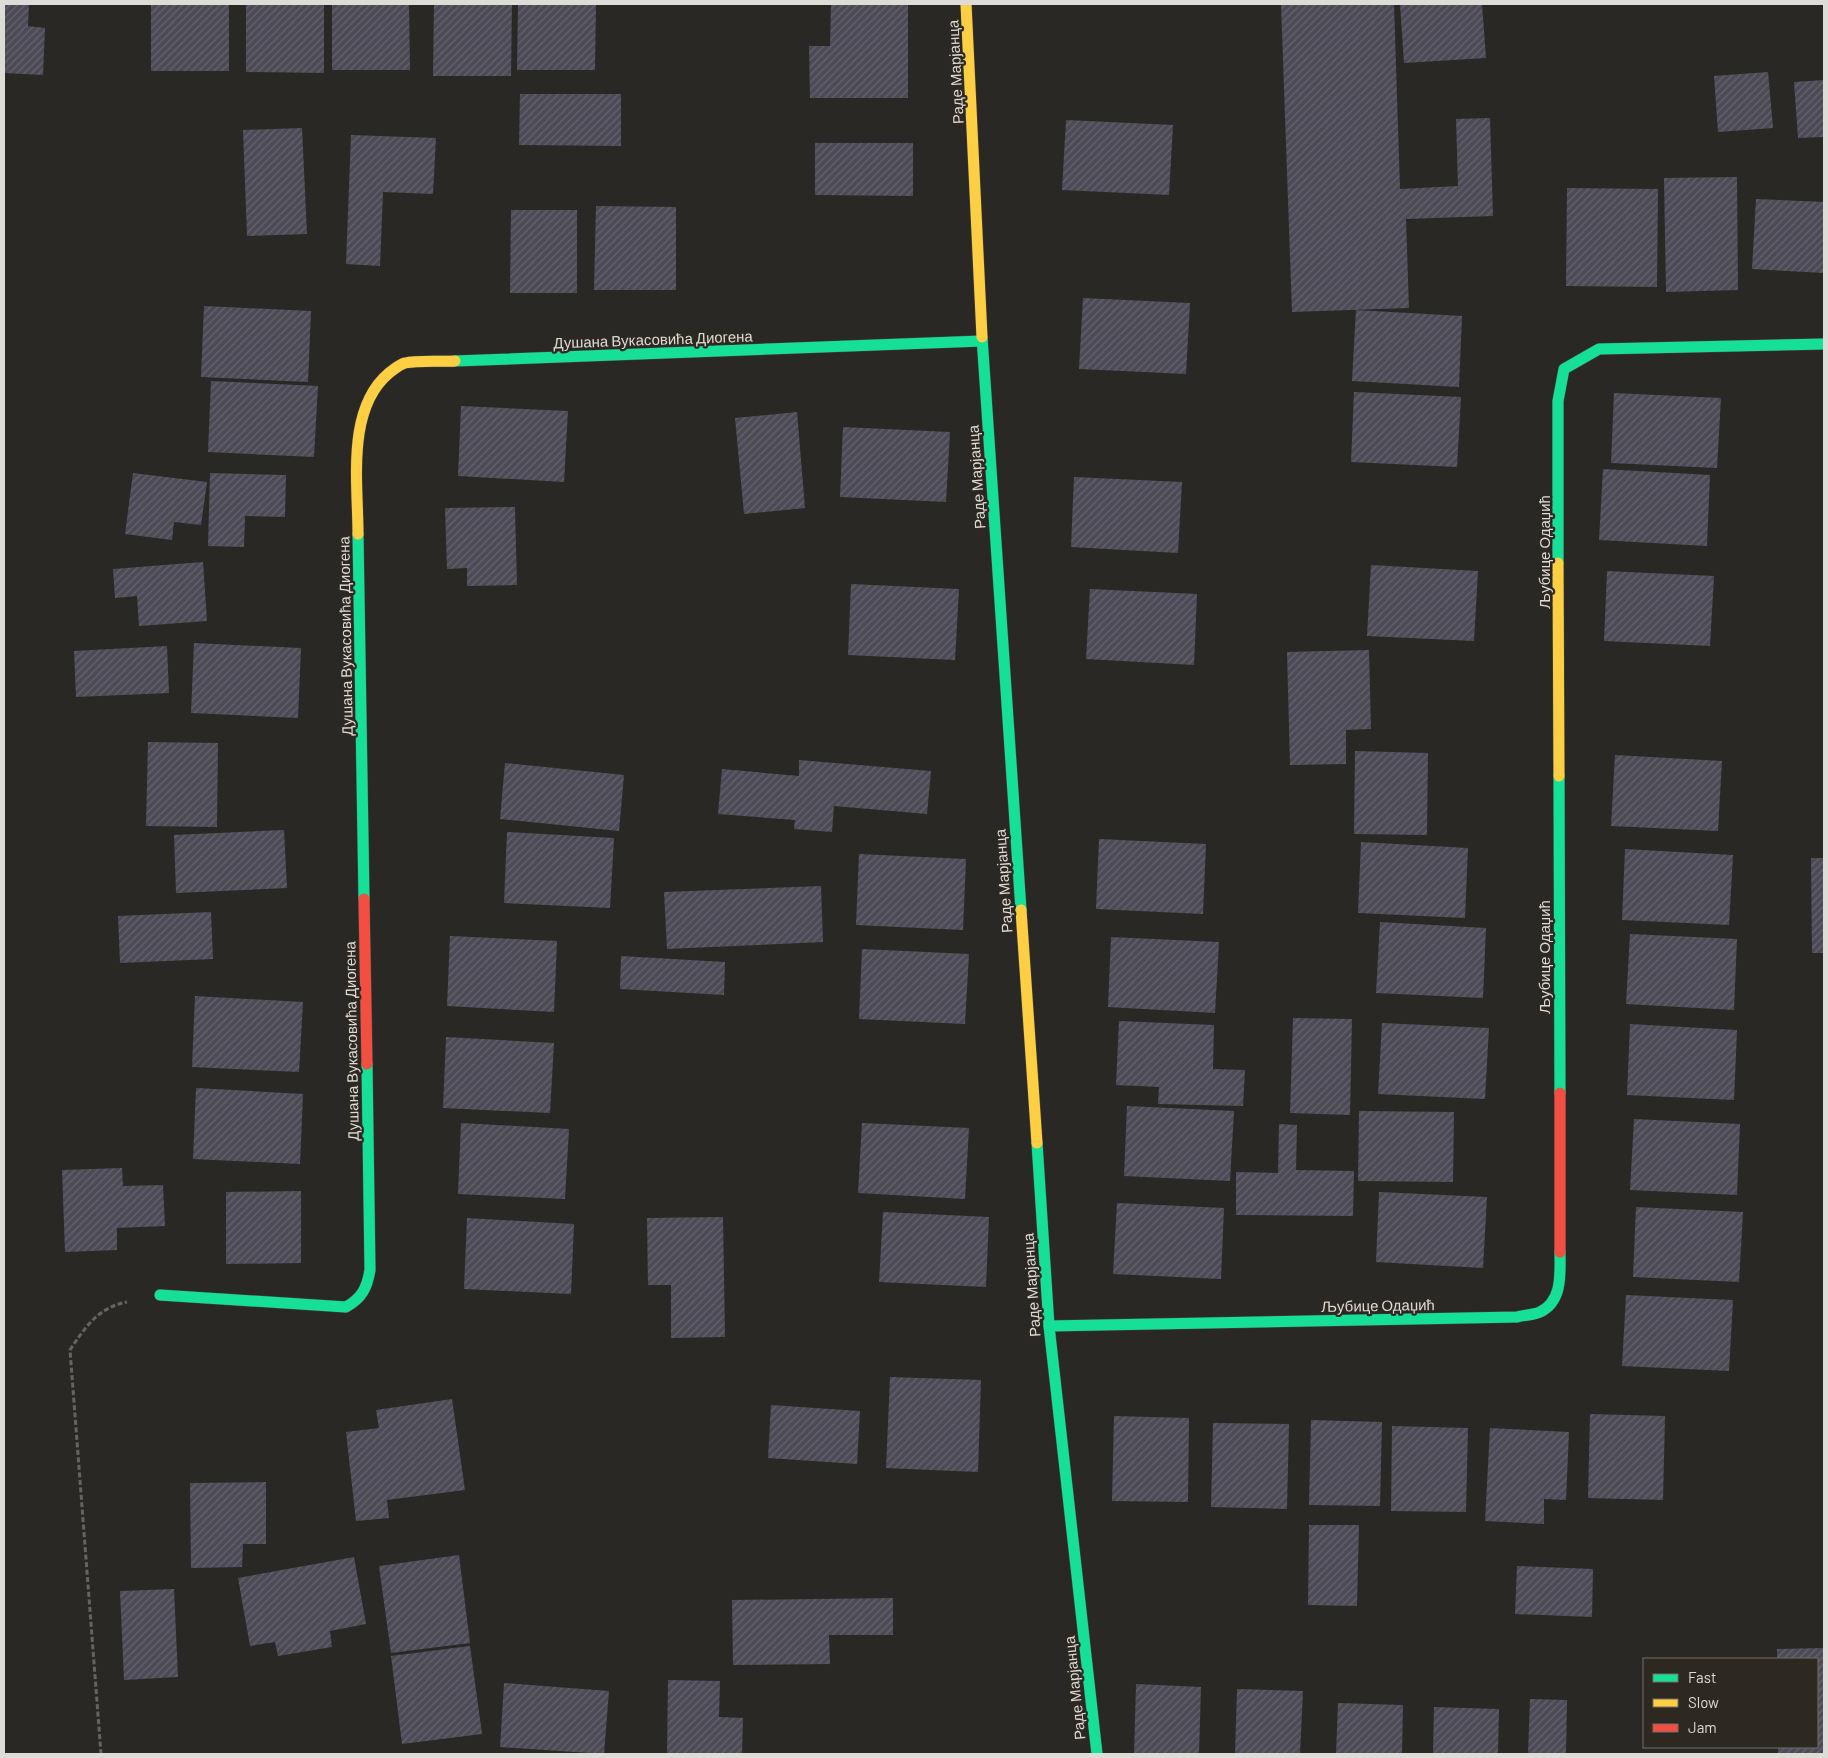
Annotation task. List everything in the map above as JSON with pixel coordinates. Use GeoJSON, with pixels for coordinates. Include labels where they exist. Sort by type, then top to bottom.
{"type":"FeatureCollection","features":[{"type":"Feature","properties":{"kind":"street","name":"Раде Марјанца"},"geometry":{"type":"LineString","coordinates":[[966,4],[982,341],[1049,1326],[1096,1754]]}},
{"type":"Feature","properties":{"kind":"street","name":"Душана Вукасовића Диогена"},"geometry":{"type":"LineString","coordinates":[[160,1295],[346,1307],[359,1300],[367,1287],[370,1270],[357,445],[363,409],[374,387],[388,373],[404,363],[982,341]]}},
{"type":"Feature","properties":{"kind":"street","name":"Љубице Одаџић"},"geometry":{"type":"LineString","coordinates":[[1049,1326],[1517,1318],[1540,1312],[1554,1302],[1560,1281],[1558,401],[1564,369],[1598,349],[1824,344]]}},
{"type":"Feature","properties":{"kind":"path"},"geometry":{"type":"LineString","coordinates":[[101,1754],[70,1350],[86,1326],[114,1304],[160,1295]]}},
{"type":"Feature","properties":{"kind":"building"},"geometry":{"type":"Polygon","coordinates":[[[4,4],[29,4],[28,26],[45,28],[43,75],[4,73],[4,4]]]}},
{"type":"Feature","properties":{"kind":"building"},"geometry":{"type":"Polygon","coordinates":[[[151,4],[229,4],[229,71],[151,71],[151,4]]]}},
{"type":"Feature","properties":{"kind":"building"},"geometry":{"type":"Polygon","coordinates":[[[246,4],[324,4],[324,73],[246,72],[246,4]]]}},
{"type":"Feature","properties":{"kind":"building"},"geometry":{"type":"Polygon","coordinates":[[[332,4],[409,4],[410,70],[332,70],[332,4]]]}},
{"type":"Feature","properties":{"kind":"building"},"geometry":{"type":"Polygon","coordinates":[[[434,4],[512,4],[511,76],[433,76],[434,4]]]}},
{"type":"Feature","properties":{"kind":"building"},"geometry":{"type":"Polygon","coordinates":[[[518,4],[596,4],[595,70],[517,70],[518,4]]]}},
{"type":"Feature","properties":{"kind":"building"},"geometry":{"type":"Polygon","coordinates":[[[831,4],[908,4],[908,98],[810,98],[809,46],[830,46],[831,4]]]}},
{"type":"Feature","properties":{"kind":"building"},"geometry":{"type":"Polygon","coordinates":[[[1281,4],[1394,4],[1400,189],[1458,186],[1456,119],[1490,118],[1493,216],[1406,219],[1409,308],[1292,312],[1281,4]]]}},
{"type":"Feature","properties":{"kind":"building"},"geometry":{"type":"Polygon","coordinates":[[[1400,4],[1482,4],[1486,58],[1404,63],[1400,4]]]}},
{"type":"Feature","properties":{"kind":"building"},"geometry":{"type":"Polygon","coordinates":[[[1768,72],[1773,128],[1718,132],[1714,76],[1768,72]]]}},
{"type":"Feature","properties":{"kind":"building"},"geometry":{"type":"Polygon","coordinates":[[[1824,80],[1824,137],[1798,138],[1794,82],[1824,80]]]}},
{"type":"Feature","properties":{"kind":"building"},"geometry":{"type":"Polygon","coordinates":[[[520,94],[621,94],[621,146],[519,145],[520,94]]]}},
{"type":"Feature","properties":{"kind":"building"},"geometry":{"type":"Polygon","coordinates":[[[1066,120],[1173,125],[1169,195],[1062,190],[1066,120]]]}},
{"type":"Feature","properties":{"kind":"building"},"geometry":{"type":"Polygon","coordinates":[[[302,128],[307,234],[247,236],[243,130],[302,128]]]}},
{"type":"Feature","properties":{"kind":"building"},"geometry":{"type":"Polygon","coordinates":[[[351,135],[436,138],[433,194],[383,192],[380,266],[346,264],[351,135]]]}},
{"type":"Feature","properties":{"kind":"building"},"geometry":{"type":"Polygon","coordinates":[[[815,143],[913,143],[913,196],[815,195],[815,143]]]}},
{"type":"Feature","properties":{"kind":"building"},"geometry":{"type":"Polygon","coordinates":[[[1737,177],[1738,290],[1666,292],[1664,178],[1737,177]]]}},
{"type":"Feature","properties":{"kind":"building"},"geometry":{"type":"Polygon","coordinates":[[[1567,188],[1658,189],[1657,287],[1566,286],[1567,188]]]}},
{"type":"Feature","properties":{"kind":"building"},"geometry":{"type":"Polygon","coordinates":[[[1756,199],[1824,202],[1824,273],[1752,269],[1756,199]]]}},
{"type":"Feature","properties":{"kind":"building"},"geometry":{"type":"Polygon","coordinates":[[[596,206],[676,207],[676,290],[594,290],[596,206]]]}},
{"type":"Feature","properties":{"kind":"building"},"geometry":{"type":"Polygon","coordinates":[[[511,210],[577,210],[577,293],[510,293],[511,210]]]}},
{"type":"Feature","properties":{"kind":"building"},"geometry":{"type":"Polygon","coordinates":[[[1083,298],[1190,303],[1186,374],[1079,369],[1083,298]]]}},
{"type":"Feature","properties":{"kind":"building"},"geometry":{"type":"Polygon","coordinates":[[[204,306],[311,311],[308,382],[201,377],[204,306]]]}},
{"type":"Feature","properties":{"kind":"building"},"geometry":{"type":"Polygon","coordinates":[[[1356,310],[1462,316],[1459,387],[1352,381],[1356,310]]]}},
{"type":"Feature","properties":{"kind":"building"},"geometry":{"type":"Polygon","coordinates":[[[211,381],[318,386],[314,457],[208,452],[211,381]]]}},
{"type":"Feature","properties":{"kind":"building"},"geometry":{"type":"Polygon","coordinates":[[[1354,392],[1461,397],[1457,467],[1351,462],[1354,392]]]}},
{"type":"Feature","properties":{"kind":"building"},"geometry":{"type":"Polygon","coordinates":[[[1614,393],[1721,398],[1717,468],[1611,463],[1614,393]]]}},
{"type":"Feature","properties":{"kind":"building"},"geometry":{"type":"Polygon","coordinates":[[[461,406],[568,411],[564,482],[458,476],[461,406]]]}},
{"type":"Feature","properties":{"kind":"building"},"geometry":{"type":"Polygon","coordinates":[[[797,412],[805,508],[744,514],[735,418],[797,412]]]}},
{"type":"Feature","properties":{"kind":"building"},"geometry":{"type":"Polygon","coordinates":[[[843,427],[950,432],[946,502],[840,497],[843,427]]]}},
{"type":"Feature","properties":{"kind":"building"},"geometry":{"type":"Polygon","coordinates":[[[1603,469],[1710,475],[1707,546],[1599,540],[1603,469]]]}},
{"type":"Feature","properties":{"kind":"building"},"geometry":{"type":"Polygon","coordinates":[[[133,473],[207,482],[201,525],[174,522],[172,540],[125,534],[133,473]]]}},
{"type":"Feature","properties":{"kind":"building"},"geometry":{"type":"Polygon","coordinates":[[[210,473],[286,475],[285,517],[245,516],[244,547],[208,546],[210,473]]]}},
{"type":"Feature","properties":{"kind":"building"},"geometry":{"type":"Polygon","coordinates":[[[1074,477],[1182,482],[1178,553],[1071,547],[1074,477]]]}},
{"type":"Feature","properties":{"kind":"building"},"geometry":{"type":"Polygon","coordinates":[[[515,507],[517,585],[467,586],[467,568],[447,569],[445,508],[515,507]]]}},
{"type":"Feature","properties":{"kind":"building"},"geometry":{"type":"Polygon","coordinates":[[[203,562],[207,621],[139,626],[137,596],[115,598],[113,569],[203,562]]]}},
{"type":"Feature","properties":{"kind":"building"},"geometry":{"type":"Polygon","coordinates":[[[1371,565],[1478,571],[1474,641],[1367,636],[1371,565]]]}},
{"type":"Feature","properties":{"kind":"building"},"geometry":{"type":"Polygon","coordinates":[[[1607,571],[1714,576],[1710,646],[1604,641],[1607,571]]]}},
{"type":"Feature","properties":{"kind":"building"},"geometry":{"type":"Polygon","coordinates":[[[851,584],[959,589],[955,660],[848,655],[851,584]]]}},
{"type":"Feature","properties":{"kind":"building"},"geometry":{"type":"Polygon","coordinates":[[[1090,589],[1197,594],[1194,665],[1086,659],[1090,589]]]}},
{"type":"Feature","properties":{"kind":"building"},"geometry":{"type":"Polygon","coordinates":[[[194,643],[301,648],[298,718],[191,713],[194,643]]]}},
{"type":"Feature","properties":{"kind":"building"},"geometry":{"type":"Polygon","coordinates":[[[167,646],[169,693],[76,697],[74,651],[167,646]]]}},
{"type":"Feature","properties":{"kind":"building"},"geometry":{"type":"Polygon","coordinates":[[[1369,650],[1371,729],[1346,730],[1346,764],[1290,765],[1287,652],[1369,650]]]}},
{"type":"Feature","properties":{"kind":"building"},"geometry":{"type":"Polygon","coordinates":[[[148,742],[218,743],[217,827],[146,826],[148,742]]]}},
{"type":"Feature","properties":{"kind":"building"},"geometry":{"type":"Polygon","coordinates":[[[1355,751],[1428,753],[1427,835],[1354,834],[1355,751]]]}},
{"type":"Feature","properties":{"kind":"building"},"geometry":{"type":"Polygon","coordinates":[[[1615,755],[1722,761],[1718,831],[1611,826],[1615,755]]]}},
{"type":"Feature","properties":{"kind":"building"},"geometry":{"type":"Polygon","coordinates":[[[799,760],[931,771],[927,814],[834,806],[832,832],[794,829],[795,820],[718,814],[722,769],[799,776],[799,760]]]}},
{"type":"Feature","properties":{"kind":"building"},"geometry":{"type":"Polygon","coordinates":[[[505,763],[624,775],[619,831],[500,819],[505,763]]]}},
{"type":"Feature","properties":{"kind":"building"},"geometry":{"type":"Polygon","coordinates":[[[284,830],[287,888],[176,893],[174,835],[284,830]]]}},
{"type":"Feature","properties":{"kind":"building"},"geometry":{"type":"Polygon","coordinates":[[[507,832],[614,838],[610,908],[504,903],[507,832]]]}},
{"type":"Feature","properties":{"kind":"building"},"geometry":{"type":"Polygon","coordinates":[[[1099,839],[1206,844],[1203,914],[1096,909],[1099,839]]]}},
{"type":"Feature","properties":{"kind":"building"},"geometry":{"type":"Polygon","coordinates":[[[1361,842],[1468,848],[1465,918],[1358,913],[1361,842]]]}},
{"type":"Feature","properties":{"kind":"building"},"geometry":{"type":"Polygon","coordinates":[[[1625,849],[1733,855],[1729,925],[1622,920],[1625,849]]]}},
{"type":"Feature","properties":{"kind":"building"},"geometry":{"type":"Polygon","coordinates":[[[859,854],[966,859],[963,930],[856,925],[859,854]]]}},
{"type":"Feature","properties":{"kind":"building"},"geometry":{"type":"Polygon","coordinates":[[[1811,858],[1824,858],[1824,953],[1812,953],[1811,858]]]}},
{"type":"Feature","properties":{"kind":"building"},"geometry":{"type":"Polygon","coordinates":[[[821,886],[823,942],[667,949],[664,892],[821,886]]]}},
{"type":"Feature","properties":{"kind":"building"},"geometry":{"type":"Polygon","coordinates":[[[211,912],[213,959],[120,963],[118,916],[211,912]]]}},
{"type":"Feature","properties":{"kind":"building"},"geometry":{"type":"Polygon","coordinates":[[[1380,922],[1486,928],[1483,998],[1376,993],[1380,922]]]}},
{"type":"Feature","properties":{"kind":"building"},"geometry":{"type":"Polygon","coordinates":[[[1630,934],[1737,939],[1734,1010],[1626,1004],[1630,934]]]}},
{"type":"Feature","properties":{"kind":"building"},"geometry":{"type":"Polygon","coordinates":[[[450,936],[557,941],[554,1012],[447,1006],[450,936]]]}},
{"type":"Feature","properties":{"kind":"building"},"geometry":{"type":"Polygon","coordinates":[[[1111,937],[1219,942],[1215,1013],[1108,1007],[1111,937]]]}},
{"type":"Feature","properties":{"kind":"building"},"geometry":{"type":"Polygon","coordinates":[[[862,949],[969,954],[965,1024],[859,1019],[862,949]]]}},
{"type":"Feature","properties":{"kind":"building"},"geometry":{"type":"Polygon","coordinates":[[[621,956],[725,962],[724,995],[620,989],[621,956]]]}},
{"type":"Feature","properties":{"kind":"building"},"geometry":{"type":"Polygon","coordinates":[[[195,996],[303,1002],[299,1072],[192,1067],[195,996]]]}},
{"type":"Feature","properties":{"kind":"building"},"geometry":{"type":"Polygon","coordinates":[[[1293,1018],[1352,1019],[1350,1115],[1290,1113],[1293,1018]]]}},
{"type":"Feature","properties":{"kind":"building"},"geometry":{"type":"Polygon","coordinates":[[[1119,1021],[1214,1025],[1213,1069],[1245,1070],[1243,1106],[1158,1104],[1159,1087],[1116,1085],[1119,1021]]]}},
{"type":"Feature","properties":{"kind":"building"},"geometry":{"type":"Polygon","coordinates":[[[1382,1023],[1489,1028],[1485,1099],[1378,1094],[1382,1023]]]}},
{"type":"Feature","properties":{"kind":"building"},"geometry":{"type":"Polygon","coordinates":[[[1630,1024],[1737,1030],[1734,1100],[1627,1095],[1630,1024]]]}},
{"type":"Feature","properties":{"kind":"building"},"geometry":{"type":"Polygon","coordinates":[[[446,1037],[554,1043],[550,1113],[443,1108],[446,1037]]]}},
{"type":"Feature","properties":{"kind":"building"},"geometry":{"type":"Polygon","coordinates":[[[196,1088],[303,1094],[300,1164],[193,1159],[196,1088]]]}},
{"type":"Feature","properties":{"kind":"building"},"geometry":{"type":"Polygon","coordinates":[[[1127,1106],[1234,1111],[1230,1181],[1124,1176],[1127,1106]]]}},
{"type":"Feature","properties":{"kind":"building"},"geometry":{"type":"Polygon","coordinates":[[[1359,1111],[1454,1112],[1453,1182],[1358,1181],[1359,1111]]]}},
{"type":"Feature","properties":{"kind":"building"},"geometry":{"type":"Polygon","coordinates":[[[1634,1119],[1740,1124],[1737,1195],[1630,1190],[1634,1119]]]}},
{"type":"Feature","properties":{"kind":"building"},"geometry":{"type":"Polygon","coordinates":[[[461,1123],[569,1129],[565,1199],[458,1194],[461,1123]]]}},
{"type":"Feature","properties":{"kind":"building"},"geometry":{"type":"Polygon","coordinates":[[[862,1123],[969,1128],[965,1199],[858,1193],[862,1123]]]}},
{"type":"Feature","properties":{"kind":"building"},"geometry":{"type":"Polygon","coordinates":[[[1279,1124],[1297,1125],[1296,1170],[1354,1171],[1353,1216],[1236,1215],[1236,1172],[1278,1173],[1279,1124]]]}},
{"type":"Feature","properties":{"kind":"building"},"geometry":{"type":"Polygon","coordinates":[[[122,1168],[123,1186],[163,1185],[165,1226],[117,1228],[117,1250],[65,1252],[62,1170],[122,1168]]]}},
{"type":"Feature","properties":{"kind":"building"},"geometry":{"type":"Polygon","coordinates":[[[301,1191],[301,1263],[226,1264],[226,1192],[301,1191]]]}},
{"type":"Feature","properties":{"kind":"building"},"geometry":{"type":"Polygon","coordinates":[[[1379,1192],[1487,1197],[1483,1268],[1376,1262],[1379,1192]]]}},
{"type":"Feature","properties":{"kind":"building"},"geometry":{"type":"Polygon","coordinates":[[[1117,1203],[1224,1208],[1221,1279],[1113,1274],[1117,1203]]]}},
{"type":"Feature","properties":{"kind":"building"},"geometry":{"type":"Polygon","coordinates":[[[1636,1207],[1743,1212],[1739,1282],[1633,1277],[1636,1207]]]}},
{"type":"Feature","properties":{"kind":"building"},"geometry":{"type":"Polygon","coordinates":[[[883,1212],[989,1217],[986,1287],[879,1282],[883,1212]]]}},
{"type":"Feature","properties":{"kind":"building"},"geometry":{"type":"Polygon","coordinates":[[[723,1217],[725,1337],[671,1338],[671,1285],[648,1285],[647,1218],[723,1217]]]}},
{"type":"Feature","properties":{"kind":"building"},"geometry":{"type":"Polygon","coordinates":[[[467,1218],[574,1224],[571,1294],[464,1289],[467,1218]]]}},
{"type":"Feature","properties":{"kind":"building"},"geometry":{"type":"Polygon","coordinates":[[[1626,1295],[1733,1300],[1729,1371],[1622,1366],[1626,1295]]]}},
{"type":"Feature","properties":{"kind":"building"},"geometry":{"type":"Polygon","coordinates":[[[890,1377],[981,1380],[978,1472],[886,1468],[890,1377]]]}},
{"type":"Feature","properties":{"kind":"building"},"geometry":{"type":"Polygon","coordinates":[[[452,1399],[465,1490],[387,1500],[389,1518],[356,1521],[346,1432],[379,1428],[376,1410],[452,1399]]]}},
{"type":"Feature","properties":{"kind":"building"},"geometry":{"type":"Polygon","coordinates":[[[771,1405],[860,1411],[857,1464],[768,1458],[771,1405]]]}},
{"type":"Feature","properties":{"kind":"building"},"geometry":{"type":"Polygon","coordinates":[[[1590,1414],[1665,1416],[1663,1500],[1588,1498],[1590,1414]]]}},
{"type":"Feature","properties":{"kind":"building"},"geometry":{"type":"Polygon","coordinates":[[[1114,1416],[1189,1418],[1188,1502],[1112,1501],[1114,1416]]]}},
{"type":"Feature","properties":{"kind":"building"},"geometry":{"type":"Polygon","coordinates":[[[1311,1420],[1382,1422],[1380,1506],[1309,1505],[1311,1420]]]}},
{"type":"Feature","properties":{"kind":"building"},"geometry":{"type":"Polygon","coordinates":[[[1213,1423],[1289,1424],[1287,1509],[1211,1507],[1213,1423]]]}},
{"type":"Feature","properties":{"kind":"building"},"geometry":{"type":"Polygon","coordinates":[[[1392,1426],[1468,1428],[1466,1512],[1391,1511],[1392,1426]]]}},
{"type":"Feature","properties":{"kind":"building"},"geometry":{"type":"Polygon","coordinates":[[[1490,1428],[1569,1432],[1566,1500],[1544,1499],[1544,1524],[1485,1521],[1490,1428]]]}},
{"type":"Feature","properties":{"kind":"building"},"geometry":{"type":"Polygon","coordinates":[[[266,1482],[266,1544],[243,1544],[242,1567],[191,1568],[190,1483],[266,1482]]]}},
{"type":"Feature","properties":{"kind":"building"},"geometry":{"type":"Polygon","coordinates":[[[1309,1525],[1359,1525],[1357,1606],[1308,1605],[1309,1525]]]}},
{"type":"Feature","properties":{"kind":"building"},"geometry":{"type":"Polygon","coordinates":[[[459,1555],[470,1643],[391,1653],[379,1566],[459,1555]]]}},
{"type":"Feature","properties":{"kind":"building"},"geometry":{"type":"Polygon","coordinates":[[[354,1557],[366,1624],[330,1631],[332,1647],[278,1656],[275,1642],[250,1646],[238,1578],[354,1557]]]}},
{"type":"Feature","properties":{"kind":"building"},"geometry":{"type":"Polygon","coordinates":[[[1517,1566],[1593,1569],[1592,1617],[1515,1614],[1517,1566]]]}},
{"type":"Feature","properties":{"kind":"building"},"geometry":{"type":"Polygon","coordinates":[[[174,1589],[178,1677],[124,1680],[120,1591],[174,1589]]]}},
{"type":"Feature","properties":{"kind":"building"},"geometry":{"type":"Polygon","coordinates":[[[893,1598],[893,1635],[829,1635],[830,1664],[733,1665],[732,1600],[893,1598]]]}},
{"type":"Feature","properties":{"kind":"building"},"geometry":{"type":"Polygon","coordinates":[[[470,1646],[482,1734],[402,1744],[391,1656],[470,1646]]]}},
{"type":"Feature","properties":{"kind":"building"},"geometry":{"type":"Polygon","coordinates":[[[1824,1648],[1824,1754],[1778,1754],[1778,1748],[1818,1748],[1818,1658],[1777,1658],[1777,1649],[1824,1648]]]}},
{"type":"Feature","properties":{"kind":"building"},"geometry":{"type":"Polygon","coordinates":[[[668,1680],[720,1681],[719,1717],[743,1718],[742,1754],[667,1754],[668,1680]]]}},
{"type":"Feature","properties":{"kind":"building"},"geometry":{"type":"Polygon","coordinates":[[[504,1683],[609,1691],[604,1754],[500,1747],[504,1683]]]}},
{"type":"Feature","properties":{"kind":"building"},"geometry":{"type":"Polygon","coordinates":[[[1136,1684],[1201,1687],[1199,1754],[1134,1754],[1136,1684]]]}},
{"type":"Feature","properties":{"kind":"building"},"geometry":{"type":"Polygon","coordinates":[[[1237,1689],[1303,1691],[1300,1754],[1235,1754],[1237,1689]]]}},
{"type":"Feature","properties":{"kind":"building"},"geometry":{"type":"Polygon","coordinates":[[[1530,1699],[1567,1700],[1566,1754],[1528,1754],[1530,1699]]]}},
{"type":"Feature","properties":{"kind":"building"},"geometry":{"type":"Polygon","coordinates":[[[1338,1703],[1403,1705],[1402,1754],[1336,1754],[1338,1703]]]}},
{"type":"Feature","properties":{"kind":"building"},"geometry":{"type":"Polygon","coordinates":[[[1434,1707],[1499,1709],[1498,1754],[1433,1754],[1434,1707]]]}},
{"type":"Feature","properties":{"kind":"traffic: fast"},"geometry":{"type":"LineString","coordinates":[[982,337],[1021,910]]}},
{"type":"Feature","properties":{"kind":"traffic: fast"},"geometry":{"type":"LineString","coordinates":[[455,361],[982,341]]}},
{"type":"Feature","properties":{"kind":"traffic: fast"},"geometry":{"type":"LineString","coordinates":[[1558,563],[1558,401],[1564,369],[1599,349],[1824,344]]}},
{"type":"Feature","properties":{"kind":"traffic: fast"},"geometry":{"type":"LineString","coordinates":[[358,534],[364,899]]}},
{"type":"Feature","properties":{"kind":"traffic: fast"},"geometry":{"type":"LineString","coordinates":[[1559,776],[1560,1093]]}},
{"type":"Feature","properties":{"kind":"traffic: fast"},"geometry":{"type":"LineString","coordinates":[[160,1295],[346,1307],[360,1296],[367,1282],[370,1270],[367,1064]]}},
{"type":"Feature","properties":{"kind":"traffic: fast"},"geometry":{"type":"LineString","coordinates":[[1037,1143],[1049,1326],[1097,1754]]}},
{"type":"Feature","properties":{"kind":"traffic: fast"},"geometry":{"type":"LineString","coordinates":[[1049,1326],[1517,1317],[1540,1312],[1553,1301],[1559,1286],[1560,1252]]}},
{"type":"Feature","properties":{"kind":"traffic: slow"},"geometry":{"type":"LineString","coordinates":[[966,4],[982,337]]}},
{"type":"Feature","properties":{"kind":"traffic: slow"},"geometry":{"type":"LineString","coordinates":[[358,534],[357,448],[360,426],[366,406],[375,388],[389,373],[403,364],[410,362],[455,361]]}},
{"type":"Feature","properties":{"kind":"traffic: slow"},"geometry":{"type":"LineString","coordinates":[[1558,563],[1559,776]]}},
{"type":"Feature","properties":{"kind":"traffic: slow"},"geometry":{"type":"LineString","coordinates":[[1021,910],[1037,1143]]}},
{"type":"Feature","properties":{"kind":"traffic: jam"},"geometry":{"type":"LineString","coordinates":[[364,899],[367,1064]]}},
{"type":"Feature","properties":{"kind":"traffic: jam"},"geometry":{"type":"LineString","coordinates":[[1560,1093],[1560,1252]]}}]}
